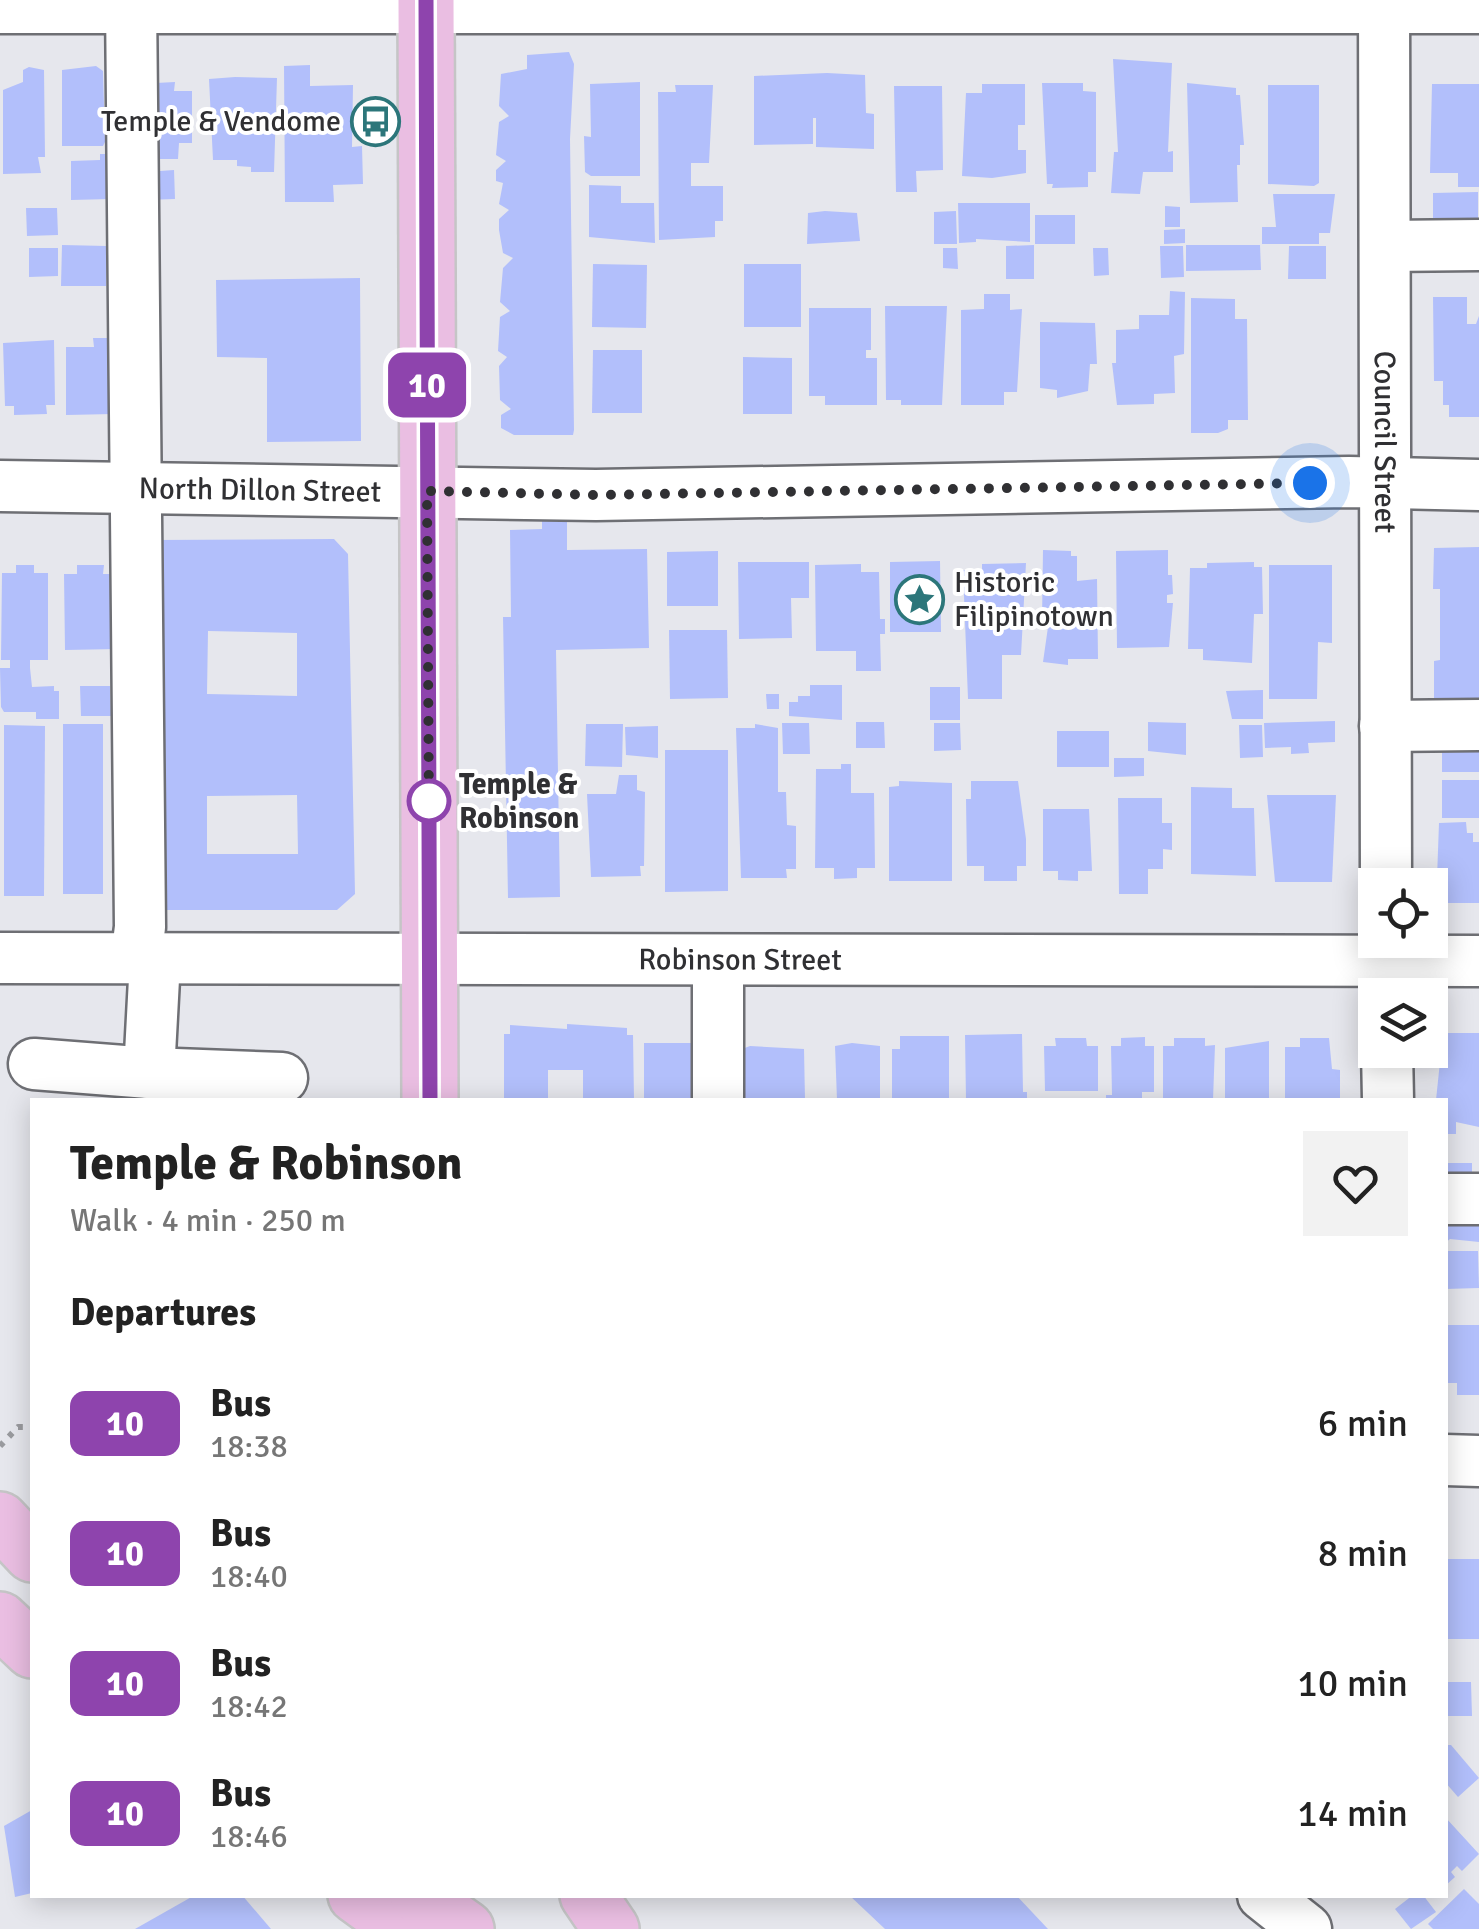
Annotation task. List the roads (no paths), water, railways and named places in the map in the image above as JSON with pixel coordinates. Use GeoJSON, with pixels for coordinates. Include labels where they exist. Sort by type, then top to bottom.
{"type":"FeatureCollection","features":[{"type":"Feature","properties":{"kind":"main road"},"geometry":{"type":"LineString","coordinates":[[426,6],[430,1098]]}},
{"type":"Feature","properties":{"kind":"main road"},"geometry":{"type":"LineString","coordinates":[[0,1520],[30,1552]]}},
{"type":"Feature","properties":{"kind":"main road"},"geometry":{"type":"LineString","coordinates":[[0,1620],[30,1648]]}},
{"type":"Feature","properties":{"kind":"main road"},"geometry":{"type":"LineString","coordinates":[[360,1898],[404,1929]]}},
{"type":"Feature","properties":{"kind":"main road"},"geometry":{"type":"LineString","coordinates":[[413,1929],[415,1898]]}},
{"type":"Feature","properties":{"kind":"main road"},"geometry":{"type":"LineString","coordinates":[[420,1898],[466,1929]]}},
{"type":"Feature","properties":{"kind":"main road"},"geometry":{"type":"LineString","coordinates":[[590,1898],[610,1929]]}},
{"type":"Feature","properties":{"kind":"street"},"geometry":{"type":"LineString","coordinates":[[131,4],[140,927],[150,1073]]}},
{"type":"Feature","properties":{"kind":"street"},"geometry":{"type":"LineString","coordinates":[[0,8],[131,4],[1479,8]]}},
{"type":"Feature","properties":{"kind":"street","name":"Council Street"},"geometry":{"type":"LineString","coordinates":[[1384,5],[1386,868]]}},
{"type":"Feature","properties":{"kind":"street"},"geometry":{"type":"LineString","coordinates":[[1386,246],[1479,245]]}},
{"type":"Feature","properties":{"kind":"street","name":"North Dillon Street"},"geometry":{"type":"LineString","coordinates":[[0,486],[596,495],[1479,485]]}},
{"type":"Feature","properties":{"kind":"street"},"geometry":{"type":"LineString","coordinates":[[1385,726],[1479,725]]}},
{"type":"Feature","properties":{"kind":"street","name":"Robinson Street"},"geometry":{"type":"LineString","coordinates":[[0,958],[1386,965],[1479,961]]}},
{"type":"Feature","properties":{"kind":"street"},"geometry":{"type":"LineString","coordinates":[[718,961],[718,1098]]}},
{"type":"Feature","properties":{"kind":"street"},"geometry":{"type":"LineString","coordinates":[[34,1064],[282,1078]]}},
{"type":"Feature","properties":{"kind":"street"},"geometry":{"type":"LineString","coordinates":[[1387,1068],[1388,1098]]}},
{"type":"Feature","properties":{"kind":"street"},"geometry":{"type":"LineString","coordinates":[[1448,1199],[1479,1199]]}},
{"type":"Feature","properties":{"kind":"street"},"geometry":{"type":"LineString","coordinates":[[1448,1460],[1479,1460]]}},
{"type":"Feature","properties":{"kind":"street"},"geometry":{"type":"LineString","coordinates":[[1267,1898],[1306,1929]]}},
{"type":"Feature","properties":{"kind":"place","name":"Temple & Vendome"},"geometry":{"type":"Point","coordinates":[376,121]}},
{"type":"Feature","properties":{"kind":"place","name":"Historic Filipinotown"},"geometry":{"type":"Point","coordinates":[919,599]}},
{"type":"Feature","properties":{"kind":"place","name":"Temple & Robinson"},"geometry":{"type":"Point","coordinates":[429,801]}}]}
